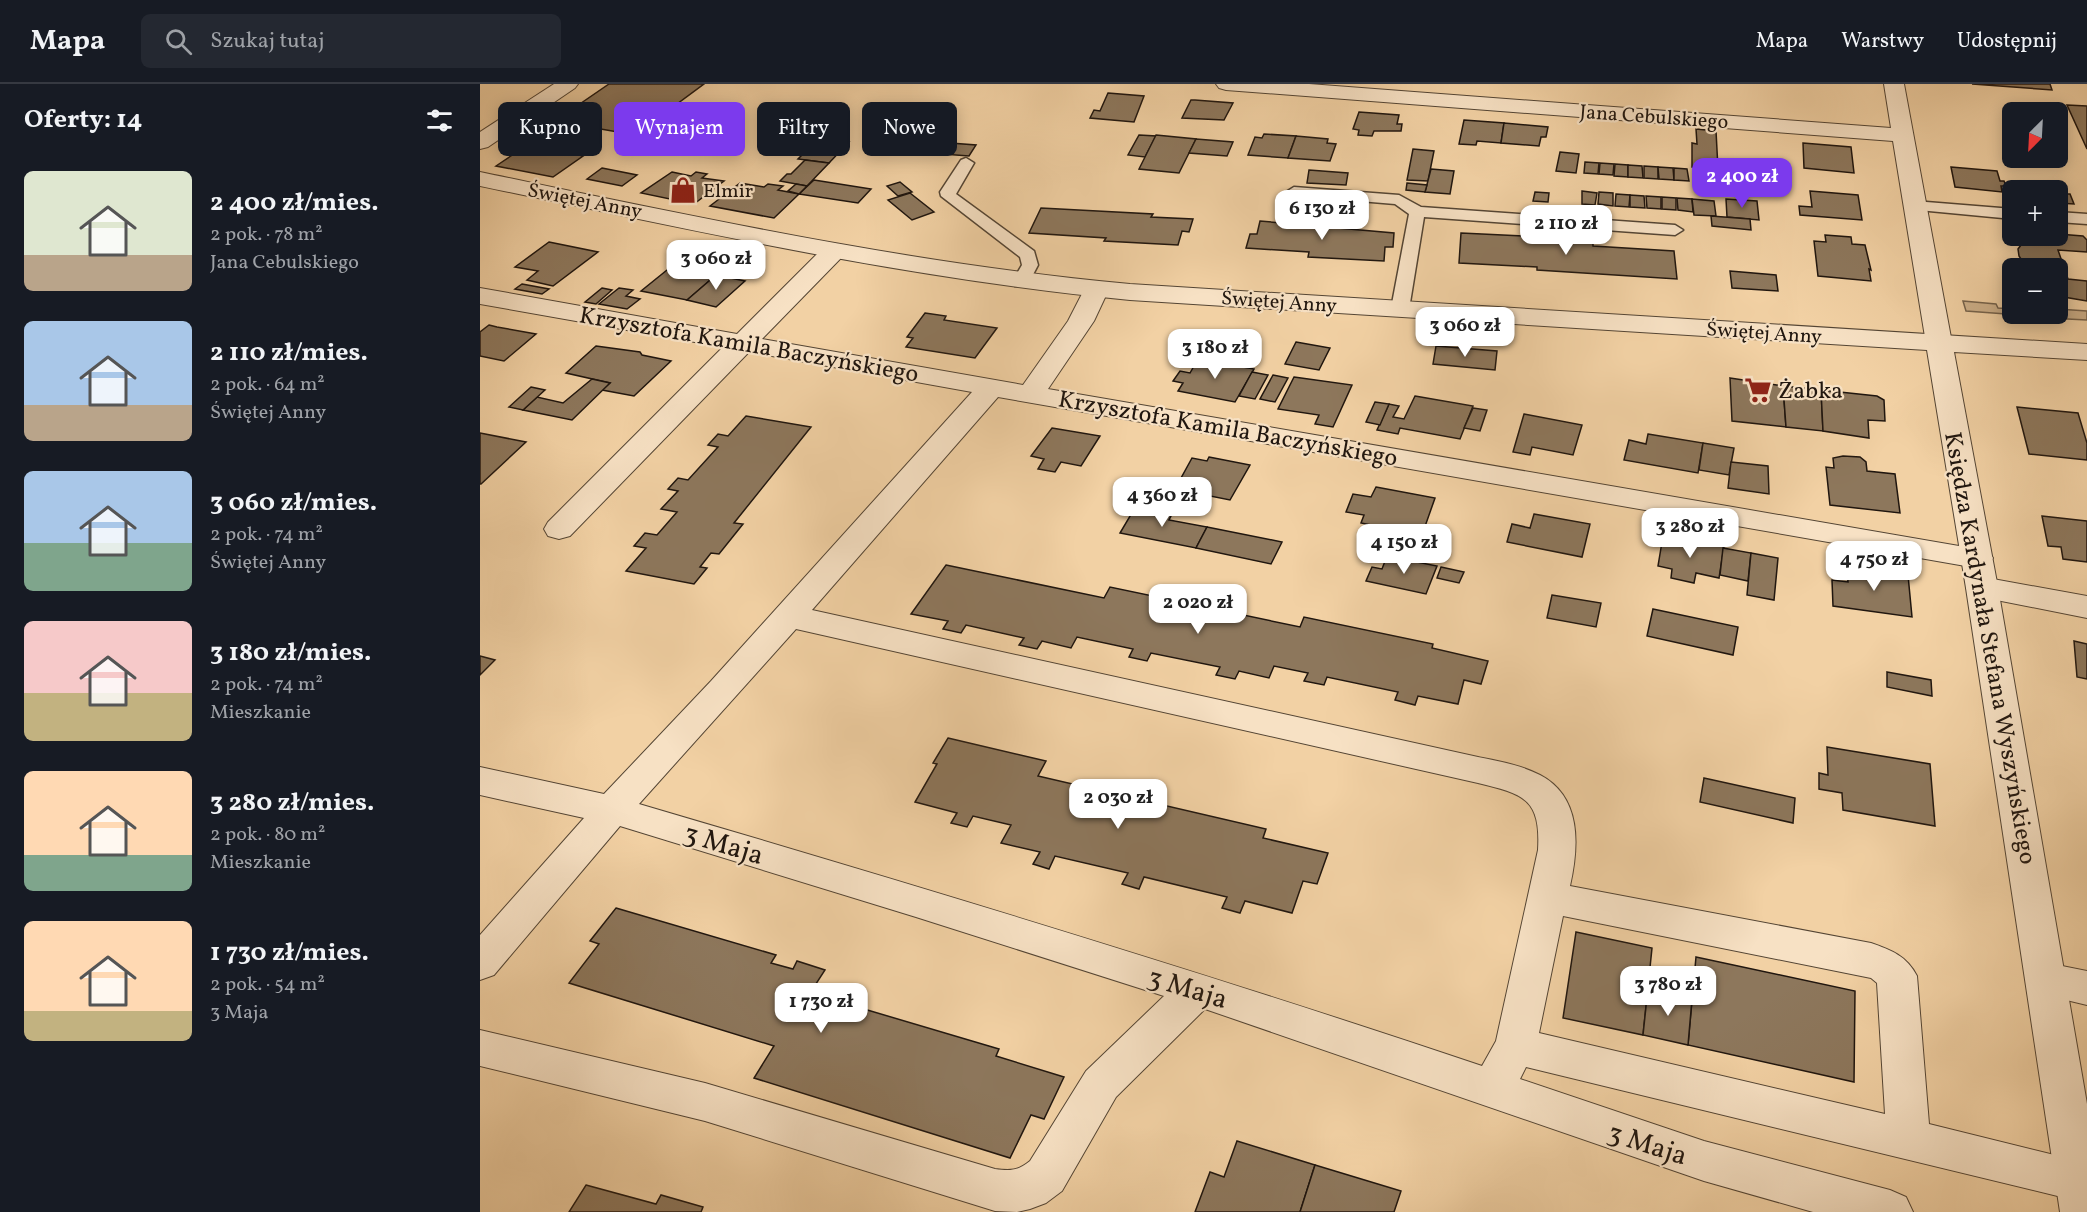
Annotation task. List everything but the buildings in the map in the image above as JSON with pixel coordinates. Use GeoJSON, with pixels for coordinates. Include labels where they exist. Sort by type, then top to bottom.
{"type":"FeatureCollection","features":[{"type":"Feature","properties":{"kind":"street"},"geometry":{"type":"LineString","coordinates":[[480,141],[568,84]]}},
{"type":"Feature","properties":{"kind":"street","name":"Jana Cebulskiego"},"geometry":{"type":"LineString","coordinates":[[1226,84],[1902,135]]}},
{"type":"Feature","properties":{"kind":"street","name":"Księdza Kardynała Stefana Wyszyńskiego"},"geometry":{"type":"LineString","coordinates":[[1894,84],[1979,573],[2047,980],[2080,1196]]}},
{"type":"Feature","properties":{"kind":"street","name":"Świętej Anny"},"geometry":{"type":"LineString","coordinates":[[480,179],[834,251],[932,269],[1022,282],[1400,309],[2087,352]]}},
{"type":"Feature","properties":{"kind":"street"},"geometry":{"type":"LineString","coordinates":[[559,529],[834,251]]}},
{"type":"Feature","properties":{"kind":"street"},"geometry":{"type":"LineString","coordinates":[[1031,393],[1081,321],[1096,289]]}},
{"type":"Feature","properties":{"kind":"street","name":"Krzysztofa Kamila Baczyńskiego"},"geometry":{"type":"LineString","coordinates":[[480,296],[1031,393],[1979,573],[2087,607]]}},
{"type":"Feature","properties":{"kind":"street"},"geometry":{"type":"LineString","coordinates":[[480,963],[612,810],[992,387]]}},
{"type":"Feature","properties":{"kind":"street"},"geometry":{"type":"LineString","coordinates":[[788,616],[1478,770],[1528,784],[1545,795],[1553,809],[1558,829],[1558,852],[1516,1046],[1502,1068],[1495,1090]]}},
{"type":"Feature","properties":{"kind":"street","name":"3 Maja"},"geometry":{"type":"LineString","coordinates":[[480,781],[612,810],[885,891],[1281,1016],[1704,1161],[1890,1212]]}},
{"type":"Feature","properties":{"kind":"street"},"geometry":{"type":"LineString","coordinates":[[1548,897],[1871,960],[1885,966],[1897,976],[1899,990],[1908,1141]]}},
{"type":"Feature","properties":{"kind":"street"},"geometry":{"type":"LineString","coordinates":[[2047,980],[2087,988]]}},
{"type":"Feature","properties":{"kind":"street"},"geometry":{"type":"LineString","coordinates":[[480,1048],[705,1102],[995,1190],[1012,1192],[1030,1188],[1046,1176],[1101,1084],[1198,990]]}},
{"type":"Feature","properties":{"kind":"street"},"geometry":{"type":"LineString","coordinates":[[1516,1046],[1908,1141],[2080,1196]]}},
{"type":"Feature","properties":{"kind":"lane"},"geometry":{"type":"LineString","coordinates":[[966,163],[948,192],[950,196],[1024,251],[1030,260],[1030,265],[1022,282]]}},
{"type":"Feature","properties":{"kind":"lane"},"geometry":{"type":"LineString","coordinates":[[1294,192],[1399,200],[1416,212],[1675,230]]}},
{"type":"Feature","properties":{"kind":"lane"},"geometry":{"type":"LineString","coordinates":[[1914,206],[2002,213]]}},
{"type":"Feature","properties":{"kind":"lane"},"geometry":{"type":"LineString","coordinates":[[1400,309],[1416,212]]}},
{"type":"Feature","properties":{"kind":"lane"},"geometry":{"type":"LineString","coordinates":[[2068,218],[2087,219]]}},
{"type":"Feature","properties":{"kind":"shaded area"},"geometry":{"type":"Polygon","coordinates":[[[1963,301],[1996,304],[1998,308],[2002,308],[2002,314],[1966,311],[1963,301]]]}},
{"type":"Feature","properties":{"kind":"shaded area"},"geometry":{"type":"Polygon","coordinates":[[[2068,310],[2087,311],[2087,320],[2068,319],[2068,310]]]}},
{"type":"Feature","properties":{"kind":"place","name":"Elmir"},"geometry":{"type":"Point","coordinates":[683,190]}},
{"type":"Feature","properties":{"kind":"place","name":"Żabka"},"geometry":{"type":"Point","coordinates":[1758,390]}}]}
